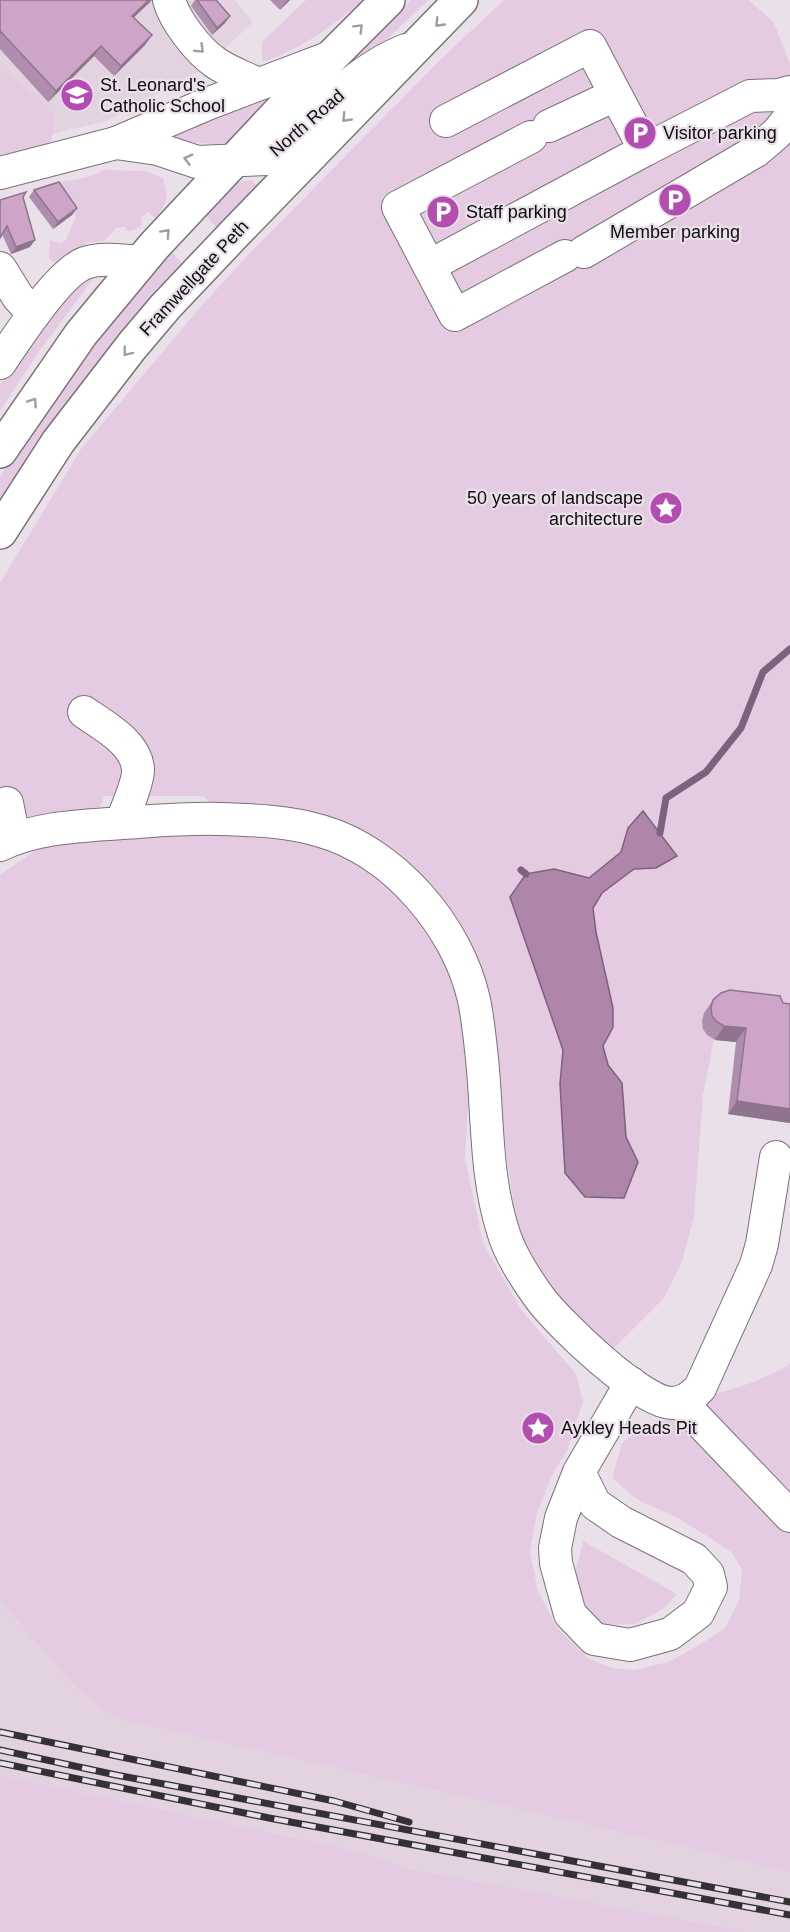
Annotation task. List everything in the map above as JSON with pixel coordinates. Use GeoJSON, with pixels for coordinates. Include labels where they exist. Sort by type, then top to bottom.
{"type":"FeatureCollection","features":[{"type":"Feature","properties":{"kind":"highway"},"geometry":{"type":"LineString","coordinates":[[0,451],[81,334],[141,262],[232,161],[388,0]]}},
{"type":"Feature","properties":{"kind":"highway","name":"Framwellgate Peth"},"geometry":{"type":"LineString","coordinates":[[0,532],[58,442],[152,322],[461,0]]}},
{"type":"Feature","properties":{"kind":"street"},"geometry":{"type":"LineString","coordinates":[[169,0],[172,10],[193,41],[212,60],[258,84]]}},
{"type":"Feature","properties":{"kind":"street","name":"North Road"},"geometry":{"type":"LineString","coordinates":[[116,143],[158,149],[197,162],[267,159],[276,154],[330,101],[353,83],[397,54],[417,46]]}},
{"type":"Feature","properties":{"kind":"street"},"geometry":{"type":"LineString","coordinates":[[446,121],[590,46],[645,150]]}},
{"type":"Feature","properties":{"kind":"street","name":"North Road"},"geometry":{"type":"LineString","coordinates":[[0,173],[116,143],[207,104],[331,57]]}},
{"type":"Feature","properties":{"kind":"street"},"geometry":{"type":"LineString","coordinates":[[429,266],[750,96],[779,95],[790,92]]}},
{"type":"Feature","properties":{"kind":"street"},"geometry":{"type":"LineString","coordinates":[[615,95],[398,207],[455,315],[575,254],[756,151],[777,133],[790,117]]}},
{"type":"Feature","properties":{"kind":"street"},"geometry":{"type":"LineString","coordinates":[[0,363],[34,314],[66,276],[86,263],[114,260],[141,262]]}},
{"type":"Feature","properties":{"kind":"street"},"geometry":{"type":"LineString","coordinates":[[0,268],[18,297],[34,314]]}},
{"type":"Feature","properties":{"kind":"street"},"geometry":{"type":"LineString","coordinates":[[84,712],[124,741],[135,756],[138,769],[122,823]]}},
{"type":"Feature","properties":{"kind":"street"},"geometry":{"type":"LineString","coordinates":[[7,803],[7,842],[63,828],[189,818],[247,820],[320,830],[339,837],[368,853],[394,871],[422,899],[443,929],[459,959],[474,1000],[482,1061],[488,1158],[494,1199],[504,1235],[527,1280],[555,1316],[630,1383],[659,1401],[681,1402],[691,1397],[700,1388],[756,1266],[762,1244],[776,1157]]}},
{"type":"Feature","properties":{"kind":"street"},"geometry":{"type":"LineString","coordinates":[[579,1472],[595,1504],[621,1522],[694,1559],[708,1574],[711,1587],[698,1614],[670,1634],[630,1645],[594,1639],[570,1614],[556,1563],[555,1548],[561,1518],[579,1472],[630,1383]]}},
{"type":"Feature","properties":{"kind":"street"},"geometry":{"type":"LineString","coordinates":[[681,1402],[790,1516]]}},
{"type":"Feature","properties":{"kind":"shaded area","name":"St. Leonard's Catholic School"},"geometry":{"type":"Polygon","coordinates":[[[0,0],[235,0],[253,22],[203,69],[107,121],[0,146],[0,0]]]}},
{"type":"Feature","properties":{"kind":"shaded area"},"geometry":{"type":"Polygon","coordinates":[[[306,0],[364,0],[303,44],[262,62],[262,42],[306,0]]]}},
{"type":"Feature","properties":{"kind":"shaded area"},"geometry":{"type":"Polygon","coordinates":[[[411,0],[428,0],[351,74],[266,148],[411,0]]]}},
{"type":"Feature","properties":{"kind":"shaded area"},"geometry":{"type":"Polygon","coordinates":[[[504,0],[749,0],[774,23],[790,64],[790,1042],[721,1004],[703,1095],[694,1216],[682,1262],[664,1298],[607,1355],[571,1318],[521,1236],[513,1200],[502,1124],[497,1046],[488,989],[471,941],[438,895],[411,864],[372,837],[213,805],[203,796],[104,796],[100,807],[32,818],[0,827],[0,583],[81,449],[203,304],[251,252],[441,59],[504,0]]]}},
{"type":"Feature","properties":{"kind":"shaded area"},"geometry":{"type":"Polygon","coordinates":[[[0,68],[36,96],[55,115],[51,143],[0,158],[0,68]]]}},
{"type":"Feature","properties":{"kind":"shaded area"},"geometry":{"type":"Polygon","coordinates":[[[275,93],[276,98],[231,142],[198,143],[165,135],[275,93]]]}},
{"type":"Feature","properties":{"kind":"shaded area"},"geometry":{"type":"Polygon","coordinates":[[[102,170],[145,171],[163,178],[165,204],[155,218],[148,212],[141,218],[142,225],[136,229],[127,231],[125,227],[116,228],[104,241],[85,243],[82,252],[59,267],[49,258],[50,240],[60,243],[66,240],[76,216],[55,186],[56,182],[87,177],[102,170]]]}},
{"type":"Feature","properties":{"kind":"shaded area"},"geometry":{"type":"Polygon","coordinates":[[[252,180],[260,190],[220,231],[203,213],[232,183],[252,180]]]}},
{"type":"Feature","properties":{"kind":"shaded area"},"geometry":{"type":"Polygon","coordinates":[[[169,249],[186,268],[0,506],[0,477],[7,466],[70,373],[169,249]]]}},
{"type":"Feature","properties":{"kind":"shaded area"},"geometry":{"type":"Polygon","coordinates":[[[89,274],[93,279],[38,353],[0,411],[0,385],[43,324],[82,277],[89,274]]]}},
{"type":"Feature","properties":{"kind":"shaded area"},"geometry":{"type":"Polygon","coordinates":[[[97,285],[99,288],[0,430],[0,421],[24,384],[97,285]]]}},
{"type":"Feature","properties":{"kind":"shaded area"},"geometry":{"type":"Polygon","coordinates":[[[643,811],[677,856],[656,868],[634,869],[602,893],[593,908],[613,1008],[613,1027],[603,1046],[608,1065],[622,1083],[626,1137],[638,1162],[624,1198],[585,1197],[565,1173],[560,1084],[563,1050],[510,897],[526,874],[554,869],[589,878],[621,852],[628,828],[643,811]]]}},
{"type":"Feature","properties":{"kind":"shaded area"},"geometry":{"type":"Polygon","coordinates":[[[188,833],[334,844],[429,925],[463,1011],[469,1091],[465,1158],[483,1243],[522,1311],[576,1374],[583,1401],[567,1451],[553,1473],[537,1513],[530,1552],[538,1591],[557,1628],[589,1659],[613,1668],[634,1670],[668,1662],[725,1628],[739,1601],[742,1569],[731,1552],[678,1518],[638,1500],[612,1478],[622,1443],[645,1424],[675,1419],[700,1399],[754,1382],[790,1363],[790,1873],[678,1845],[116,1718],[76,1687],[0,1601],[0,875],[39,848],[109,835],[188,833]]]}},
{"type":"Feature","properties":{"kind":"shaded area"},"geometry":{"type":"Polygon","coordinates":[[[583,1541],[677,1594],[663,1609],[635,1624],[603,1625],[580,1606],[575,1574],[583,1541]]]}},
{"type":"Feature","properties":{"kind":"shaded area"},"geometry":{"type":"Polygon","coordinates":[[[0,1600],[678,1845],[790,1873],[790,1932],[749,1932],[408,1869],[348,1849],[0,1775],[0,1600]]]}},
{"type":"Feature","properties":{"kind":"shaded area"},"geometry":{"type":"Polygon","coordinates":[[[0,1775],[348,1849],[409,1869],[749,1932],[0,1932],[0,1775]]]}},
{"type":"Feature","properties":{"kind":"building"},"geometry":{"type":"Polygon","coordinates":[[[0,0],[149,0],[132,16],[152,35],[121,66],[101,46],[56,91],[0,33],[0,0]]]}},
{"type":"Feature","properties":{"kind":"building"},"geometry":{"type":"Polygon","coordinates":[[[197,0],[216,0],[230,16],[217,28],[197,0]]]}},
{"type":"Feature","properties":{"kind":"building"},"geometry":{"type":"Polygon","coordinates":[[[59,182],[77,208],[58,222],[34,190],[59,182]]]}},
{"type":"Feature","properties":{"kind":"building"},"geometry":{"type":"Polygon","coordinates":[[[26,192],[23,197],[35,240],[16,247],[7,226],[0,238],[0,200],[26,192]]]}},
{"type":"Feature","properties":{"kind":"building"},"geometry":{"type":"Polygon","coordinates":[[[730,990],[780,996],[783,1003],[790,1004],[790,1109],[737,1101],[746,1028],[724,1026],[717,1022],[712,1016],[711,1007],[713,1000],[721,993],[730,990]]]}},
{"type":"Feature","properties":{"kind":"waterway"},"geometry":{"type":"LineString","coordinates":[[660,833],[666,798],[706,772],[741,728],[763,672],[790,649]]}},
{"type":"Feature","properties":{"kind":"waterway"},"geometry":{"type":"LineString","coordinates":[[521,870],[526,874]]}},
{"type":"Feature","properties":{"kind":"railway"},"geometry":{"type":"LineString","coordinates":[[0,1732],[334,1801],[409,1822]]}},
{"type":"Feature","properties":{"kind":"railway"},"geometry":{"type":"LineString","coordinates":[[0,1750],[116,1775],[790,1902]]}},
{"type":"Feature","properties":{"kind":"railway"},"geometry":{"type":"LineString","coordinates":[[0,1763],[269,1818],[790,1915]]}},
{"type":"Feature","properties":{"kind":"place","name":"St. Leonard's Catholic School"},"geometry":{"type":"Point","coordinates":[77,95]}},
{"type":"Feature","properties":{"kind":"place","name":"Visitor parking"},"geometry":{"type":"Point","coordinates":[640,133]}},
{"type":"Feature","properties":{"kind":"place","name":"Member parking"},"geometry":{"type":"Point","coordinates":[675,200]}},
{"type":"Feature","properties":{"kind":"place","name":"Staff parking"},"geometry":{"type":"Point","coordinates":[443,212]}},
{"type":"Feature","properties":{"kind":"place","name":"50 years of landscape architecture"},"geometry":{"type":"Point","coordinates":[666,508]}},
{"type":"Feature","properties":{"kind":"place","name":"Aykley Heads Pit"},"geometry":{"type":"Point","coordinates":[538,1428]}}]}
